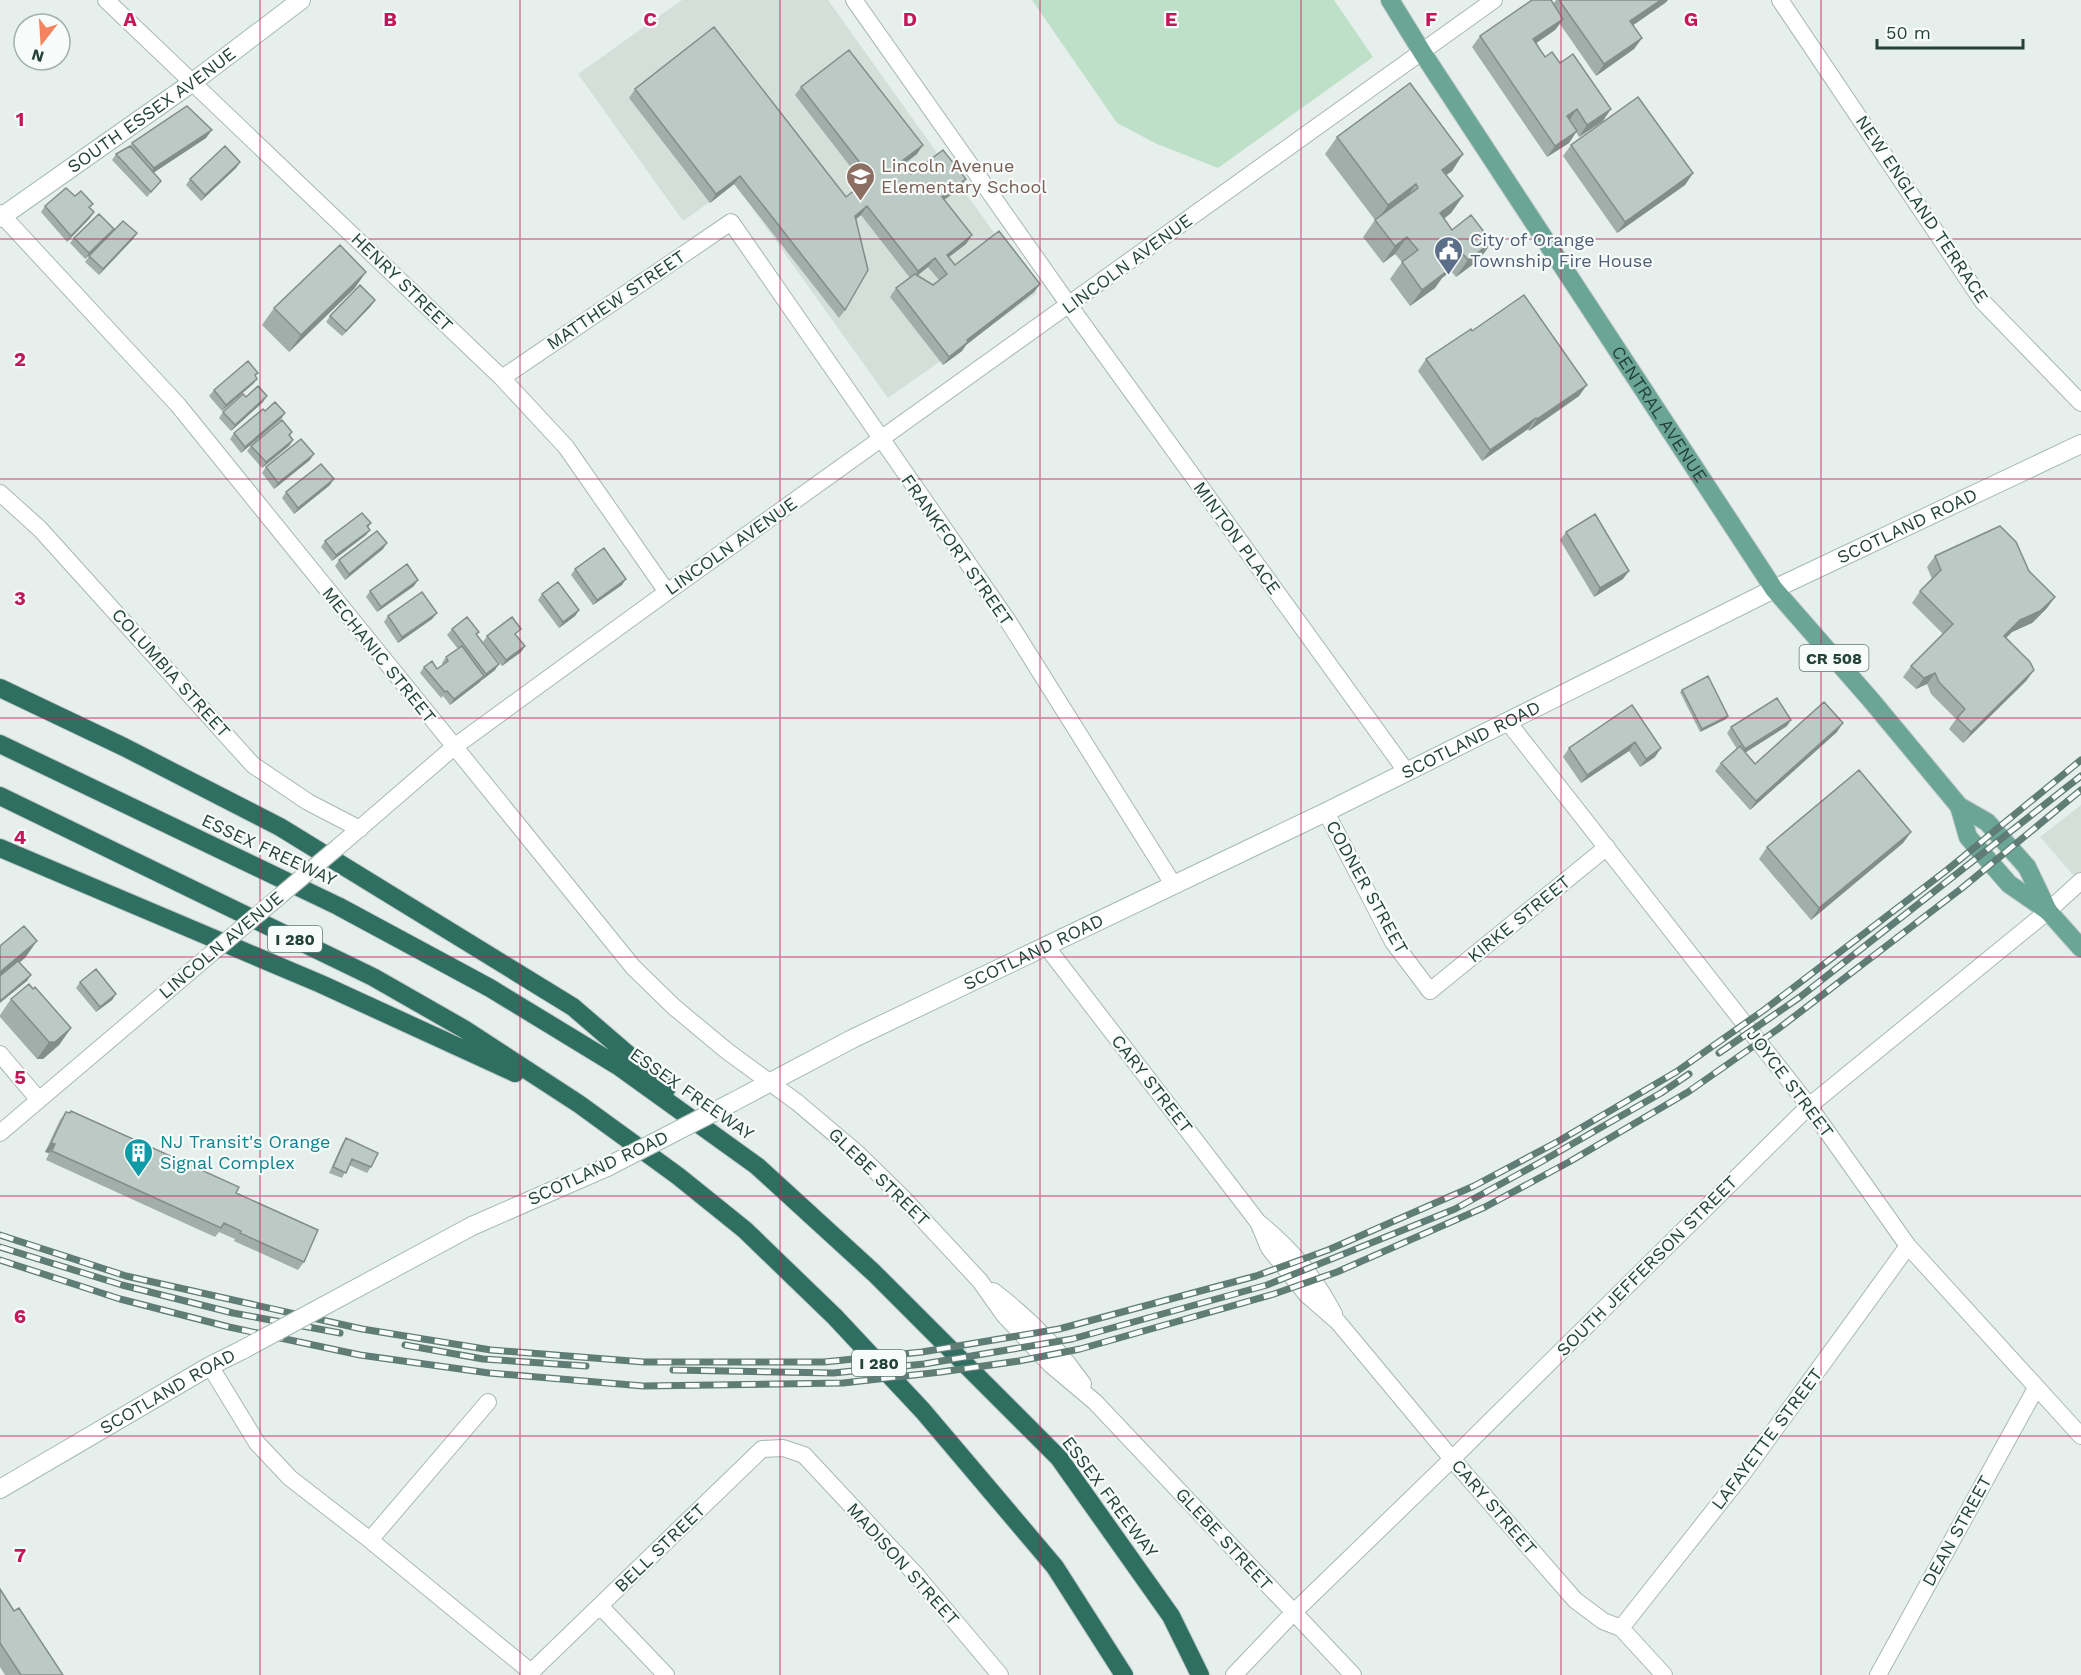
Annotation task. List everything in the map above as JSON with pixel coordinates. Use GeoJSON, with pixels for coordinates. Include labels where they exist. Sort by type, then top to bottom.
{"type":"FeatureCollection","features":[{"type":"Feature","properties":{"kind":"highway"},"geometry":{"type":"LineString","coordinates":[[0,688],[124,747],[280,827],[573,1007],[757,1166]]}},
{"type":"Feature","properties":{"kind":"highway","name":"ESSEX FREEWAY"},"geometry":{"type":"LineString","coordinates":[[0,744],[338,906],[490,988],[618,1066],[757,1166],[874,1273],[1059,1458],[1171,1616],[1200,1675]]}},
{"type":"Feature","properties":{"kind":"highway","name":"I 280"},"geometry":{"type":"LineString","coordinates":[[0,796],[373,977],[464,1029],[579,1104],[678,1176],[745,1230],[835,1317],[923,1411],[1055,1567],[1124,1675]]}},
{"type":"Feature","properties":{"kind":"highway"},"geometry":{"type":"LineString","coordinates":[[0,848],[321,984],[579,1104]]}},
{"type":"Feature","properties":{"kind":"main road","name":"SOUTH ESSEX AVENUE"},"geometry":{"type":"LineString","coordinates":[[1,216],[193,82],[301,0]]}},
{"type":"Feature","properties":{"kind":"main road","name":"CENTRAL AVENUE"},"geometry":{"type":"LineString","coordinates":[[1390,0],[1774,590],[1959,806],[1968,837],[2009,884],[2048,911],[2081,948]]}},
{"type":"Feature","properties":{"kind":"main road","name":"SCOTLAND ROAD"},"geometry":{"type":"LineString","coordinates":[[0,1489],[210,1366],[472,1226],[608,1167],[852,1039],[1326,812],[1774,590],[2081,444]]}},
{"type":"Feature","properties":{"kind":"street","name":"HENRY STREET"},"geometry":{"type":"LineString","coordinates":[[106,0],[502,378],[566,447],[667,592]]}},
{"type":"Feature","properties":{"kind":"street","name":"MINTON PLACE"},"geometry":{"type":"LineString","coordinates":[[854,0],[1069,305],[1406,771]]}},
{"type":"Feature","properties":{"kind":"street","name":"LINCOLN AVENUE"},"geometry":{"type":"LineString","coordinates":[[0,1133],[454,747],[1494,0]]}},
{"type":"Feature","properties":{"kind":"street","name":"NEW ENGLAND TERRACE"},"geometry":{"type":"LineString","coordinates":[[1780,0],[1983,302],[2081,403]]}},
{"type":"Feature","properties":{"kind":"street","name":"MECHANIC STREET"},"geometry":{"type":"LineString","coordinates":[[1,216],[178,405],[633,967],[674,1007],[727,1051],[770,1082]]}},
{"type":"Feature","properties":{"kind":"street","name":"MATTHEW STREET"},"geometry":{"type":"LineString","coordinates":[[502,378],[731,222]]}},
{"type":"Feature","properties":{"kind":"street","name":"FRANKFORT STREET"},"geometry":{"type":"LineString","coordinates":[[731,222],[1008,621],[1173,884]]}},
{"type":"Feature","properties":{"kind":"street","name":"COLUMBIA STREET"},"geometry":{"type":"LineString","coordinates":[[0,493],[40,529],[253,765],[308,802],[360,829]]}},
{"type":"Feature","properties":{"kind":"street","name":"JOYCE STREET"},"geometry":{"type":"LineString","coordinates":[[1508,722],[1809,1106],[1908,1246],[2081,1436]]}},
{"type":"Feature","properties":{"kind":"street","name":"CODNER STREET"},"geometry":{"type":"LineString","coordinates":[[1326,812],[1393,942],[1430,991]]}},
{"type":"Feature","properties":{"kind":"street","name":"KIRKE STREET"},"geometry":{"type":"LineString","coordinates":[[1430,991],[1607,847]]}},
{"type":"Feature","properties":{"kind":"street","name":"SOUTH JEFFERSON STREET"},"geometry":{"type":"LineString","coordinates":[[1235,1674],[1294,1612],[1809,1106],[2048,911],[2081,880]]}},
{"type":"Feature","properties":{"kind":"street","name":"CARY STREET"},"geometry":{"type":"LineString","coordinates":[[1046,946],[1258,1222],[1284,1243],[1320,1289],[1338,1323],[1452,1459],[1575,1600],[1603,1621],[1621,1628],[1664,1675]]}},
{"type":"Feature","properties":{"kind":"street"},"geometry":{"type":"LineString","coordinates":[[0,1054],[39,1100]]}},
{"type":"Feature","properties":{"kind":"street","name":"GLEBE STREET"},"geometry":{"type":"LineString","coordinates":[[770,1082],[856,1152],[901,1196],[980,1281],[1004,1316],[1051,1365],[1095,1402],[1353,1675]]}},
{"type":"Feature","properties":{"kind":"street","name":"LAFAYETTE STREET"},"geometry":{"type":"LineString","coordinates":[[1621,1628],[1741,1476],[1908,1246]]}},
{"type":"Feature","properties":{"kind":"street"},"geometry":{"type":"LineString","coordinates":[[210,1366],[257,1443],[290,1478],[370,1540],[529,1674]]}},
{"type":"Feature","properties":{"kind":"street","name":"DEAN STREET"},"geometry":{"type":"LineString","coordinates":[[1878,1675],[2036,1388]]}},
{"type":"Feature","properties":{"kind":"street"},"geometry":{"type":"LineString","coordinates":[[370,1540],[488,1402]]}},
{"type":"Feature","properties":{"kind":"street","name":"BELL STREET"},"geometry":{"type":"LineString","coordinates":[[529,1674],[762,1449],[783,1448],[804,1455]]}},
{"type":"Feature","properties":{"kind":"street","name":"MADISON STREET"},"geometry":{"type":"LineString","coordinates":[[804,1455],[916,1575],[1000,1675]]}},
{"type":"Feature","properties":{"kind":"street"},"geometry":{"type":"LineString","coordinates":[[600,1606],[666,1675]]}},
{"type":"Feature","properties":{"kind":"shaded area","name":"Lincoln Avenue Elementary School"},"geometry":{"type":"Polygon","coordinates":[[[682,0],[828,0],[1037,293],[888,398],[735,184],[683,221],[578,74],[682,0]]]}},
{"type":"Feature","properties":{"kind":"shaded area"},"geometry":{"type":"Polygon","coordinates":[[[2081,805],[2081,884],[2040,837],[2081,805]]]}},
{"type":"Feature","properties":{"kind":"green space"},"geometry":{"type":"Polygon","coordinates":[[[1032,0],[1334,0],[1373,57],[1218,168],[1157,144],[1117,123],[1032,0]]]}},
{"type":"Feature","properties":{"kind":"building"},"geometry":{"type":"Polygon","coordinates":[[[1532,0],[1551,0],[1563,19],[1533,39],[1545,57],[1552,52],[1560,63],[1573,54],[1611,109],[1587,125],[1577,109],[1567,116],[1577,131],[1555,146],[1480,36],[1532,0]]]}},
{"type":"Feature","properties":{"kind":"building"},"geometry":{"type":"Polygon","coordinates":[[[1559,0],[1661,0],[1630,21],[1642,38],[1604,64],[1559,0]]]}},
{"type":"Feature","properties":{"kind":"building"},"geometry":{"type":"Polygon","coordinates":[[[714,27],[846,197],[871,177],[801,87],[849,50],[923,145],[902,161],[911,174],[943,150],[966,179],[942,197],[972,235],[947,255],[955,265],[999,231],[1040,284],[967,340],[968,342],[949,357],[896,288],[915,274],[933,285],[947,274],[935,258],[918,271],[867,206],[855,216],[868,270],[845,310],[740,176],[716,194],[635,89],[714,27]]]}},
{"type":"Feature","properties":{"kind":"building"},"geometry":{"type":"Polygon","coordinates":[[[1410,83],[1463,154],[1442,170],[1463,196],[1440,213],[1452,230],[1471,215],[1492,242],[1468,260],[1463,254],[1444,268],[1447,271],[1422,290],[1402,262],[1418,250],[1407,237],[1395,246],[1375,220],[1418,188],[1416,184],[1388,205],[1337,137],[1410,83]]]}},
{"type":"Feature","properties":{"kind":"building"},"geometry":{"type":"Polygon","coordinates":[[[1638,97],[1693,173],[1625,222],[1571,145],[1638,97]]]}},
{"type":"Feature","properties":{"kind":"building"},"geometry":{"type":"Polygon","coordinates":[[[187,106],[212,130],[154,168],[132,143],[187,106]]]}},
{"type":"Feature","properties":{"kind":"building"},"geometry":{"type":"Polygon","coordinates":[[[130,146],[161,181],[151,192],[116,154],[130,146]]]}},
{"type":"Feature","properties":{"kind":"building"},"geometry":{"type":"Polygon","coordinates":[[[225,146],[240,162],[205,195],[190,179],[225,146]]]}},
{"type":"Feature","properties":{"kind":"building"},"geometry":{"type":"Polygon","coordinates":[[[66,188],[75,196],[81,191],[93,204],[89,207],[94,212],[71,236],[45,206],[66,188]]]}},
{"type":"Feature","properties":{"kind":"building"},"geometry":{"type":"Polygon","coordinates":[[[99,214],[114,229],[89,253],[74,238],[99,214]]]}},
{"type":"Feature","properties":{"kind":"building"},"geometry":{"type":"Polygon","coordinates":[[[123,221],[137,233],[103,269],[89,256],[123,221]]]}},
{"type":"Feature","properties":{"kind":"building"},"geometry":{"type":"Polygon","coordinates":[[[340,245],[366,272],[301,335],[274,308],[340,245]]]}},
{"type":"Feature","properties":{"kind":"building"},"geometry":{"type":"Polygon","coordinates":[[[360,285],[375,300],[346,331],[330,316],[360,285]]]}},
{"type":"Feature","properties":{"kind":"building"},"geometry":{"type":"Polygon","coordinates":[[[1524,295],[1587,385],[1490,450],[1426,359],[1524,295]]]}},
{"type":"Feature","properties":{"kind":"building"},"geometry":{"type":"Polygon","coordinates":[[[248,361],[258,373],[255,375],[257,379],[226,405],[214,390],[248,361]]]}},
{"type":"Feature","properties":{"kind":"building"},"geometry":{"type":"Polygon","coordinates":[[[258,386],[267,396],[235,425],[223,412],[243,394],[246,397],[258,386]]]}},
{"type":"Feature","properties":{"kind":"building"},"geometry":{"type":"Polygon","coordinates":[[[275,402],[285,413],[245,447],[234,433],[275,402]]]}},
{"type":"Feature","properties":{"kind":"building"},"geometry":{"type":"Polygon","coordinates":[[[282,420],[292,432],[289,435],[293,440],[266,462],[251,446],[282,420]]]}},
{"type":"Feature","properties":{"kind":"building"},"geometry":{"type":"Polygon","coordinates":[[[301,439],[314,454],[278,483],[266,467],[301,439]]]}},
{"type":"Feature","properties":{"kind":"building"},"geometry":{"type":"Polygon","coordinates":[[[321,464],[334,479],[298,508],[286,492],[321,464]]]}},
{"type":"Feature","properties":{"kind":"building"},"geometry":{"type":"Polygon","coordinates":[[[362,513],[371,523],[367,526],[370,530],[336,555],[325,541],[362,513]]]}},
{"type":"Feature","properties":{"kind":"building"},"geometry":{"type":"Polygon","coordinates":[[[1595,514],[1629,571],[1600,588],[1566,532],[1595,514]]]}},
{"type":"Feature","properties":{"kind":"building"},"geometry":{"type":"Polygon","coordinates":[[[2000,526],[2016,542],[2029,571],[2055,597],[2040,611],[2020,620],[2004,636],[2030,662],[2034,670],[1971,732],[1957,718],[1965,709],[1939,682],[1935,673],[1924,678],[1911,666],[1953,624],[1920,591],[1941,570],[1935,556],[2000,526]]]}},
{"type":"Feature","properties":{"kind":"building"},"geometry":{"type":"Polygon","coordinates":[[[377,531],[387,543],[349,574],[339,560],[377,531]]]}},
{"type":"Feature","properties":{"kind":"building"},"geometry":{"type":"Polygon","coordinates":[[[604,548],[626,579],[597,600],[575,569],[604,548]]]}},
{"type":"Feature","properties":{"kind":"building"},"geometry":{"type":"Polygon","coordinates":[[[407,564],[418,580],[381,607],[370,591],[407,564]]]}},
{"type":"Feature","properties":{"kind":"building"},"geometry":{"type":"Polygon","coordinates":[[[558,582],[579,610],[563,622],[542,594],[558,582]]]}},
{"type":"Feature","properties":{"kind":"building"},"geometry":{"type":"Polygon","coordinates":[[[422,592],[437,613],[402,637],[388,616],[422,592]]]}},
{"type":"Feature","properties":{"kind":"building"},"geometry":{"type":"Polygon","coordinates":[[[467,617],[479,632],[476,634],[499,664],[486,674],[452,629],[467,617]]]}},
{"type":"Feature","properties":{"kind":"building"},"geometry":{"type":"Polygon","coordinates":[[[512,617],[521,629],[515,634],[525,646],[506,660],[487,636],[512,617]]]}},
{"type":"Feature","properties":{"kind":"building"},"geometry":{"type":"Polygon","coordinates":[[[462,646],[484,676],[454,699],[424,667],[432,661],[437,669],[448,661],[446,657],[462,646]]]}},
{"type":"Feature","properties":{"kind":"building"},"geometry":{"type":"Polygon","coordinates":[[[1708,676],[1728,716],[1702,729],[1682,690],[1708,676]]]}},
{"type":"Feature","properties":{"kind":"building"},"geometry":{"type":"Polygon","coordinates":[[[1777,698],[1791,720],[1745,749],[1731,727],[1777,698]]]}},
{"type":"Feature","properties":{"kind":"building"},"geometry":{"type":"Polygon","coordinates":[[[1824,702],[1843,723],[1756,801],[1721,763],[1740,746],[1755,764],[1824,702]]]}},
{"type":"Feature","properties":{"kind":"building"},"geometry":{"type":"Polygon","coordinates":[[[1632,705],[1661,748],[1646,759],[1635,742],[1587,775],[1569,748],[1632,705]]]}},
{"type":"Feature","properties":{"kind":"building"},"geometry":{"type":"Polygon","coordinates":[[[1859,770],[1911,832],[1819,908],[1767,847],[1859,770]]]}},
{"type":"Feature","properties":{"kind":"building"},"geometry":{"type":"Polygon","coordinates":[[[24,926],[37,941],[0,972],[0,946],[24,926]]]}},
{"type":"Feature","properties":{"kind":"building"},"geometry":{"type":"Polygon","coordinates":[[[18,961],[31,975],[0,1001],[0,976],[18,961]]]}},
{"type":"Feature","properties":{"kind":"building"},"geometry":{"type":"Polygon","coordinates":[[[96,969],[116,994],[100,1007],[80,982],[96,969]]]}},
{"type":"Feature","properties":{"kind":"building"},"geometry":{"type":"Polygon","coordinates":[[[29,984],[33,989],[35,987],[71,1028],[55,1042],[49,1042],[11,999],[29,984]]]}},
{"type":"Feature","properties":{"kind":"building","name":"NJ Transit's Orange Signal Complex"},"geometry":{"type":"Polygon","coordinates":[[[71,1111],[239,1187],[236,1193],[318,1230],[304,1262],[240,1233],[241,1231],[224,1223],[221,1228],[52,1151],[55,1144],[51,1143],[66,1112],[71,1111]]]}},
{"type":"Feature","properties":{"kind":"building"},"geometry":{"type":"Polygon","coordinates":[[[346,1138],[378,1153],[371,1167],[352,1159],[346,1173],[333,1167],[346,1138]]]}},
{"type":"Feature","properties":{"kind":"building"},"geometry":{"type":"Polygon","coordinates":[[[0,1589],[14,1611],[19,1608],[63,1675],[21,1675],[0,1643],[0,1589]]]}},
{"type":"Feature","properties":{"kind":"railway"},"geometry":{"type":"LineString","coordinates":[[0,1235],[126,1276],[362,1329],[491,1350],[644,1362],[824,1362],[922,1352],[1059,1329],[1256,1276],[1328,1250],[1474,1186],[1557,1142],[1676,1072],[1764,1010],[1947,870],[2081,760]]}},
{"type":"Feature","properties":{"kind":"railway"},"geometry":{"type":"LineString","coordinates":[[1719,1053],[1800,997],[2081,776]]}},
{"type":"Feature","properties":{"kind":"railway"},"geometry":{"type":"LineString","coordinates":[[0,1260],[120,1299],[229,1327],[360,1355],[489,1373],[643,1386],[843,1383],[1019,1361],[1080,1349],[1274,1294],[1337,1272],[1485,1207],[1569,1162],[1688,1092],[1778,1029],[1962,888],[2081,790]]}},
{"type":"Feature","properties":{"kind":"railway"},"geometry":{"type":"LineString","coordinates":[[673,1370],[833,1373],[924,1364],[1072,1339],[1267,1285],[1455,1209],[1661,1093],[1689,1074]]}},
{"type":"Feature","properties":{"kind":"railway"},"geometry":{"type":"LineString","coordinates":[[0,1247],[122,1285],[233,1313],[340,1333]]}},
{"type":"Feature","properties":{"kind":"railway"},"geometry":{"type":"LineString","coordinates":[[405,1345],[483,1359],[586,1366]]}},
{"type":"Feature","properties":{"kind":"place","name":"Lincoln Avenue Elementary School"},"geometry":{"type":"Point","coordinates":[860,202]}},
{"type":"Feature","properties":{"kind":"place","name":"City of Orange Township Fire House"},"geometry":{"type":"Point","coordinates":[1449,276]}},
{"type":"Feature","properties":{"kind":"place","name":"NJ Transit's Orange Signal Complex"},"geometry":{"type":"Point","coordinates":[139,1178]}}]}
